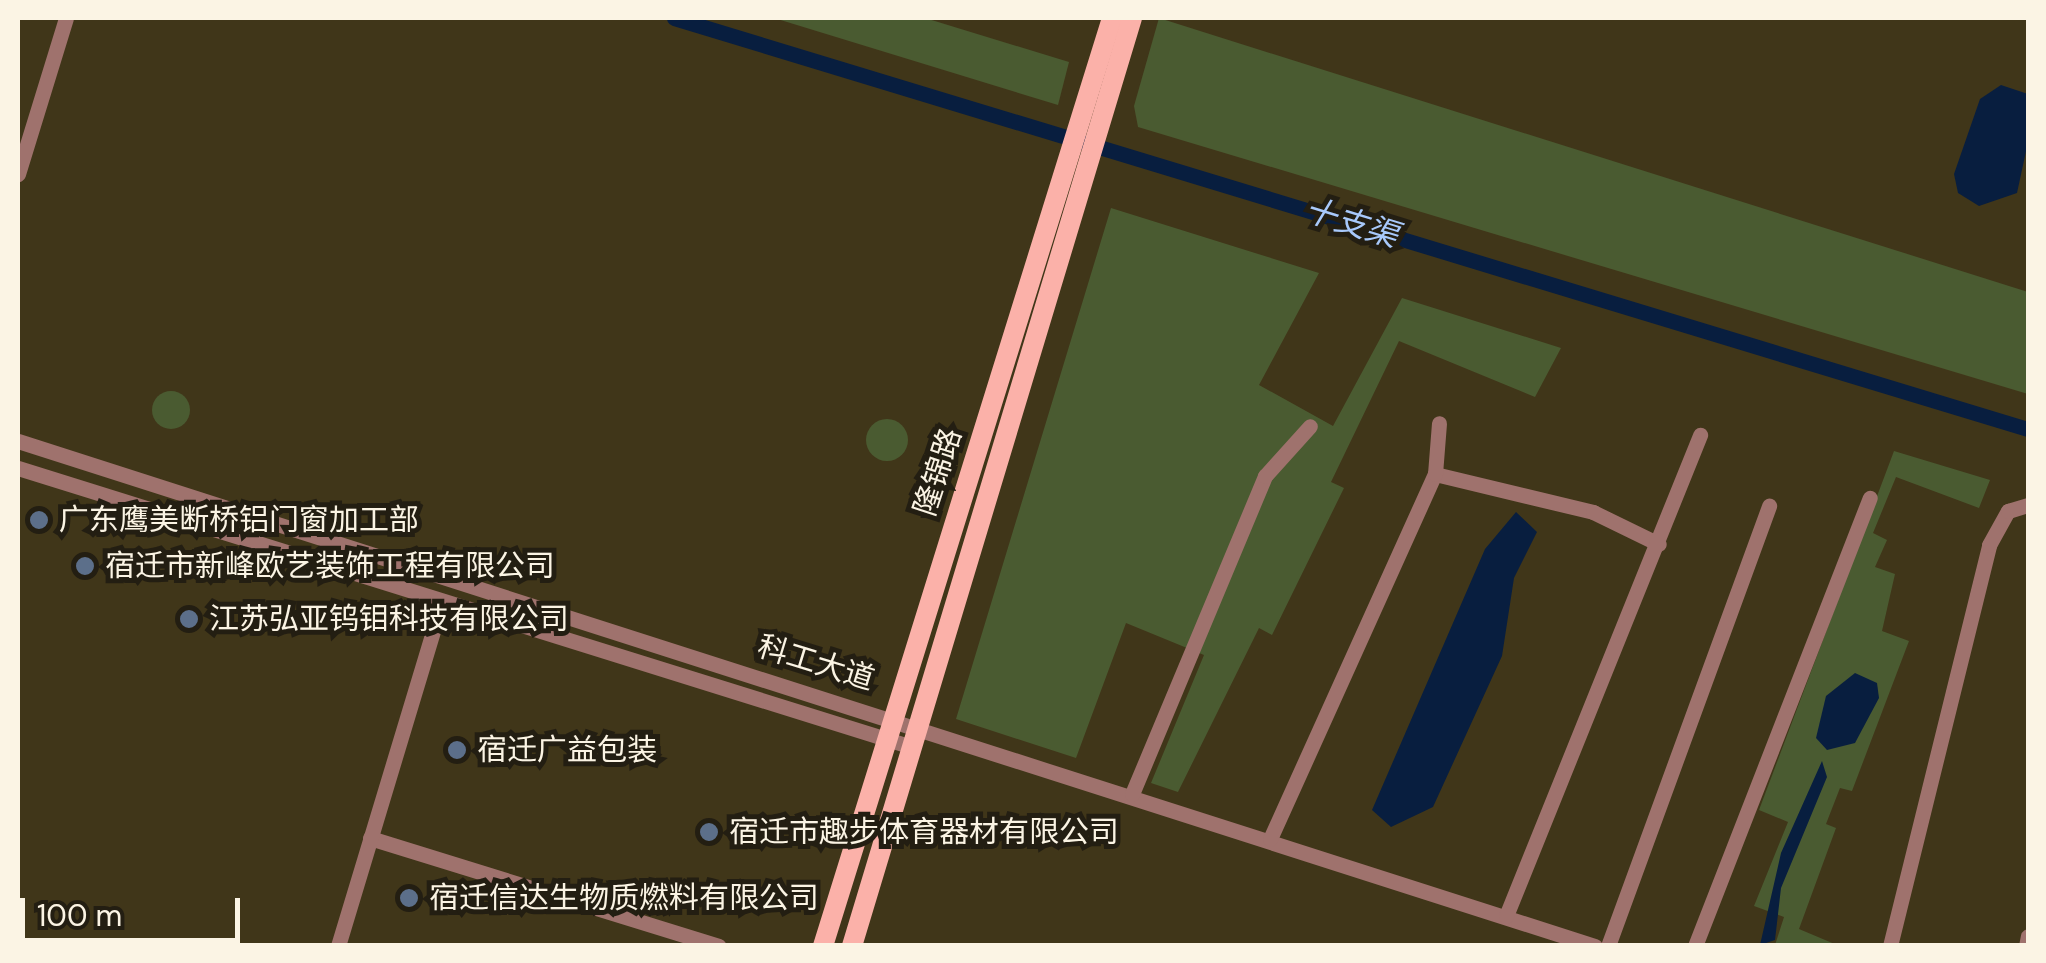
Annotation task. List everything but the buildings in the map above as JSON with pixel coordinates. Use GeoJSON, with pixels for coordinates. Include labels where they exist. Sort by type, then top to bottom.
{"type":"FeatureCollection","features":[{"type":"Feature","properties":{"kind":"main road","name":"隆锦路"},"geometry":{"type":"LineString","coordinates":[[1104,78],[1112,18]]}},
{"type":"Feature","properties":{"kind":"main road","name":"隆锦路"},"geometry":{"type":"LineString","coordinates":[[852,946],[919,724],[1059,225],[1104,78],[1132,18]]}},
{"type":"Feature","properties":{"kind":"main road","name":"隆锦路"},"geometry":{"type":"LineString","coordinates":[[823,946],[890,715],[1059,225]]}},
{"type":"Feature","properties":{"kind":"street"},"geometry":{"type":"LineString","coordinates":[[18,174],[66,18]]}},
{"type":"Feature","properties":{"kind":"street"},"geometry":{"type":"LineString","coordinates":[[1270,839],[1435,474],[1438,423]]}},
{"type":"Feature","properties":{"kind":"street"},"geometry":{"type":"LineString","coordinates":[[1132,794],[1265,476],[1310,426]]}},
{"type":"Feature","properties":{"kind":"street"},"geometry":{"type":"LineString","coordinates":[[1506,916],[1700,436]]}},
{"type":"Feature","properties":{"kind":"street","name":"科工大道"},"geometry":{"type":"LineString","coordinates":[[18,441],[919,724],[1595,946]]}},
{"type":"Feature","properties":{"kind":"street","name":"科工大道"},"geometry":{"type":"LineString","coordinates":[[18,468],[912,747]]}},
{"type":"Feature","properties":{"kind":"street"},"geometry":{"type":"LineString","coordinates":[[1435,474],[1593,512],[1659,544]]}},
{"type":"Feature","properties":{"kind":"street"},"geometry":{"type":"LineString","coordinates":[[1695,946],[1870,498]]}},
{"type":"Feature","properties":{"kind":"street"},"geometry":{"type":"LineString","coordinates":[[1608,946],[1769,506]]}},
{"type":"Feature","properties":{"kind":"street"},"geometry":{"type":"LineString","coordinates":[[1890,946],[1989,545],[2008,511],[2028,506]]}},
{"type":"Feature","properties":{"kind":"street"},"geometry":{"type":"LineString","coordinates":[[338,946],[437,618]]}},
{"type":"Feature","properties":{"kind":"street"},"geometry":{"type":"LineString","coordinates":[[370,838],[719,946]]}},
{"type":"Feature","properties":{"kind":"street"},"geometry":{"type":"LineString","coordinates":[[2026,946],[2028,936]]}},
{"type":"Feature","properties":{"kind":"green space"},"geometry":{"type":"Polygon","coordinates":[[[774,18],[925,18],[1069,62],[1058,105],[774,18]]]}},
{"type":"Feature","properties":{"kind":"green space"},"geometry":{"type":"Polygon","coordinates":[[[1159,18],[2028,292],[2028,394],[1138,127],[1134,106],[1159,18]]]}},
{"type":"Feature","properties":{"kind":"green space"},"geometry":{"type":"Polygon","coordinates":[[[1111,208],[1319,273],[1259,385],[1333,426],[1402,298],[1561,348],[1535,397],[1399,341],[1331,482],[1344,488],[1272,635],[1259,628],[1178,792],[1151,783],[1204,655],[1126,623],[1076,758],[956,719],[1111,208]]]}},
{"type":"Feature","properties":{"kind":"green space"},"geometry":{"type":"Polygon","coordinates":[[[171,391],[184,397],[190,410],[184,423],[171,429],[158,423],[152,410],[158,397],[171,391]]]}},
{"type":"Feature","properties":{"kind":"green space"},"geometry":{"type":"Polygon","coordinates":[[[887,419],[902,425],[908,440],[902,455],[887,461],[872,455],[866,440],[872,425],[887,419]]]}},
{"type":"Feature","properties":{"kind":"green space"},"geometry":{"type":"Polygon","coordinates":[[[1894,451],[1990,480],[1979,508],[1896,477],[1873,533],[1887,540],[1875,567],[1895,574],[1882,631],[1909,641],[1852,791],[1840,788],[1826,824],[1836,828],[1799,929],[1837,945],[1775,945],[1784,917],[1754,906],[1788,822],[1759,810],[1894,451]]]}},
{"type":"Feature","properties":{"kind":"water"},"geometry":{"type":"Polygon","coordinates":[[[2001,85],[2028,94],[2028,142],[2017,193],[1979,206],[1958,193],[1954,174],[1980,99],[2001,85]]]}},
{"type":"Feature","properties":{"kind":"water"},"geometry":{"type":"Polygon","coordinates":[[[1516,512],[1537,532],[1514,578],[1502,656],[1433,807],[1391,827],[1372,810],[1485,549],[1516,512]]]}},
{"type":"Feature","properties":{"kind":"water"},"geometry":{"type":"Polygon","coordinates":[[[1855,673],[1877,683],[1879,698],[1855,743],[1827,750],[1816,738],[1826,696],[1855,673]]]}},
{"type":"Feature","properties":{"kind":"water"},"geometry":{"type":"Polygon","coordinates":[[[1822,761],[1827,777],[1781,888],[1775,940],[1760,945],[1781,853],[1822,761]]]}},
{"type":"Feature","properties":{"kind":"waterway","name":"十支渠"},"geometry":{"type":"LineString","coordinates":[[674,18],[2028,429]]}},
{"type":"Feature","properties":{"kind":"place","name":"广东鹰美断桥铝门窗加工部"},"geometry":{"type":"Point","coordinates":[39,520]}},
{"type":"Feature","properties":{"kind":"place","name":"宿迁市新峰欧艺装饰工程有限公司"},"geometry":{"type":"Point","coordinates":[85,566]}},
{"type":"Feature","properties":{"kind":"place","name":"江苏弘亚钨钼科技有限公司"},"geometry":{"type":"Point","coordinates":[189,619]}},
{"type":"Feature","properties":{"kind":"place","name":"宿迁广益包装"},"geometry":{"type":"Point","coordinates":[457,750]}},
{"type":"Feature","properties":{"kind":"place","name":"宿迁市趣步体育器材有限公司"},"geometry":{"type":"Point","coordinates":[709,832]}},
{"type":"Feature","properties":{"kind":"place","name":"宿迁信达生物质燃料有限公司"},"geometry":{"type":"Point","coordinates":[409,898]}}]}
